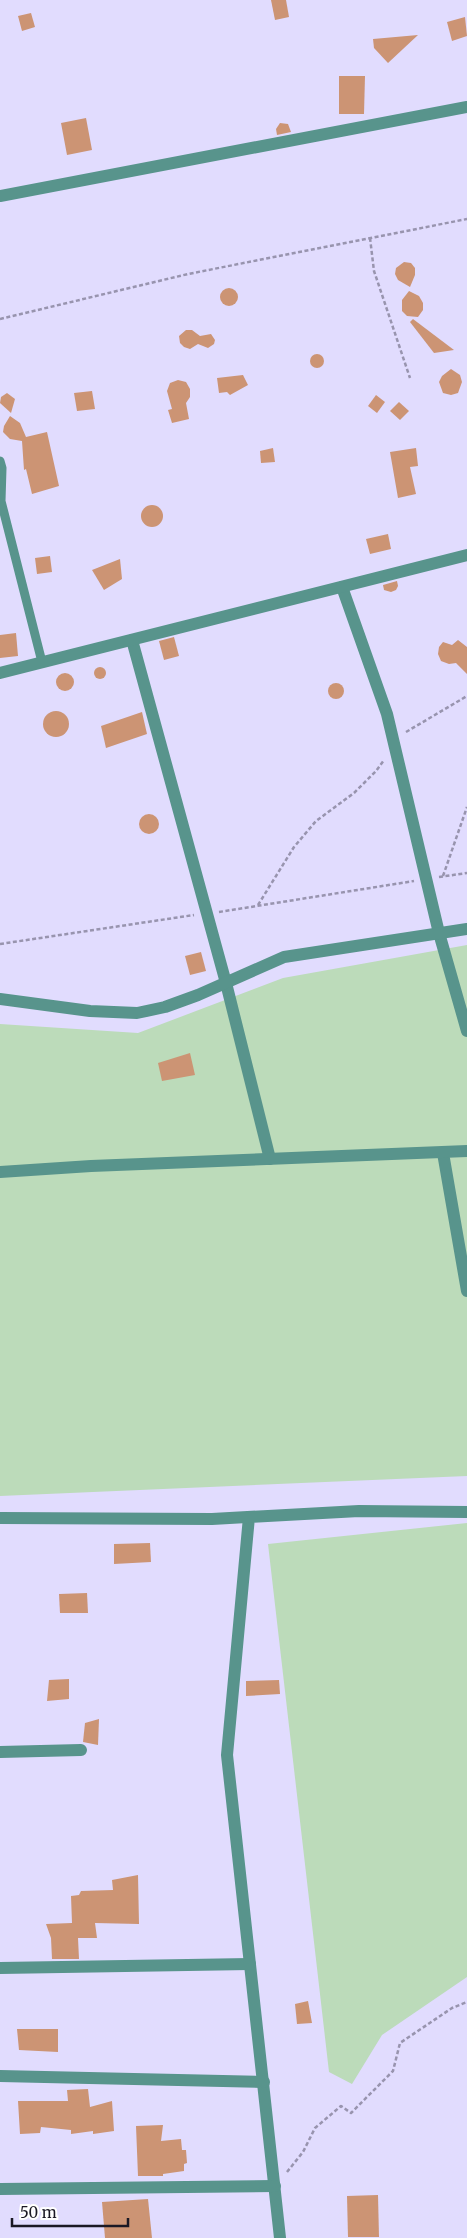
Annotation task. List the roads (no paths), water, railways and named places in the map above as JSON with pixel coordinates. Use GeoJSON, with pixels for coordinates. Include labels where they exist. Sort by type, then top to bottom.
{"type":"FeatureCollection","features":[{"type":"Feature","properties":{"kind":"street"},"geometry":{"type":"LineString","coordinates":[[0,196],[467,107]]}},
{"type":"Feature","properties":{"kind":"street"},"geometry":{"type":"LineString","coordinates":[[0,673],[467,555]]}},
{"type":"Feature","properties":{"kind":"street"},"geometry":{"type":"LineString","coordinates":[[342,587],[387,714],[439,933],[467,1030]]}},
{"type":"Feature","properties":{"kind":"street"},"geometry":{"type":"LineString","coordinates":[[132,640],[226,983],[270,1159]]}},
{"type":"Feature","properties":{"kind":"street"},"geometry":{"type":"LineString","coordinates":[[0,998],[90,1011],[137,1013],[174,1004],[284,957],[467,929]]}},
{"type":"Feature","properties":{"kind":"street"},"geometry":{"type":"LineString","coordinates":[[0,1172],[92,1166],[467,1151]]}},
{"type":"Feature","properties":{"kind":"street"},"geometry":{"type":"LineString","coordinates":[[443,1153],[467,1291]]}},
{"type":"Feature","properties":{"kind":"street"},"geometry":{"type":"LineString","coordinates":[[0,1518],[202,1519],[359,1511],[467,1512]]}},
{"type":"Feature","properties":{"kind":"street"},"geometry":{"type":"LineString","coordinates":[[249,1517],[227,1755],[280,2238]]}},
{"type":"Feature","properties":{"kind":"street"},"geometry":{"type":"LineString","coordinates":[[0,1752],[81,1750]]}},
{"type":"Feature","properties":{"kind":"street"},"geometry":{"type":"LineString","coordinates":[[0,1968],[250,1964]]}},
{"type":"Feature","properties":{"kind":"street"},"geometry":{"type":"LineString","coordinates":[[0,2076],[264,2082]]}},
{"type":"Feature","properties":{"kind":"street"},"geometry":{"type":"LineString","coordinates":[[0,2189],[275,2186]]}},
{"type":"Feature","properties":{"kind":"lane"},"geometry":{"type":"LineString","coordinates":[[0,461],[2,468],[1,501],[42,662]]}}]}
